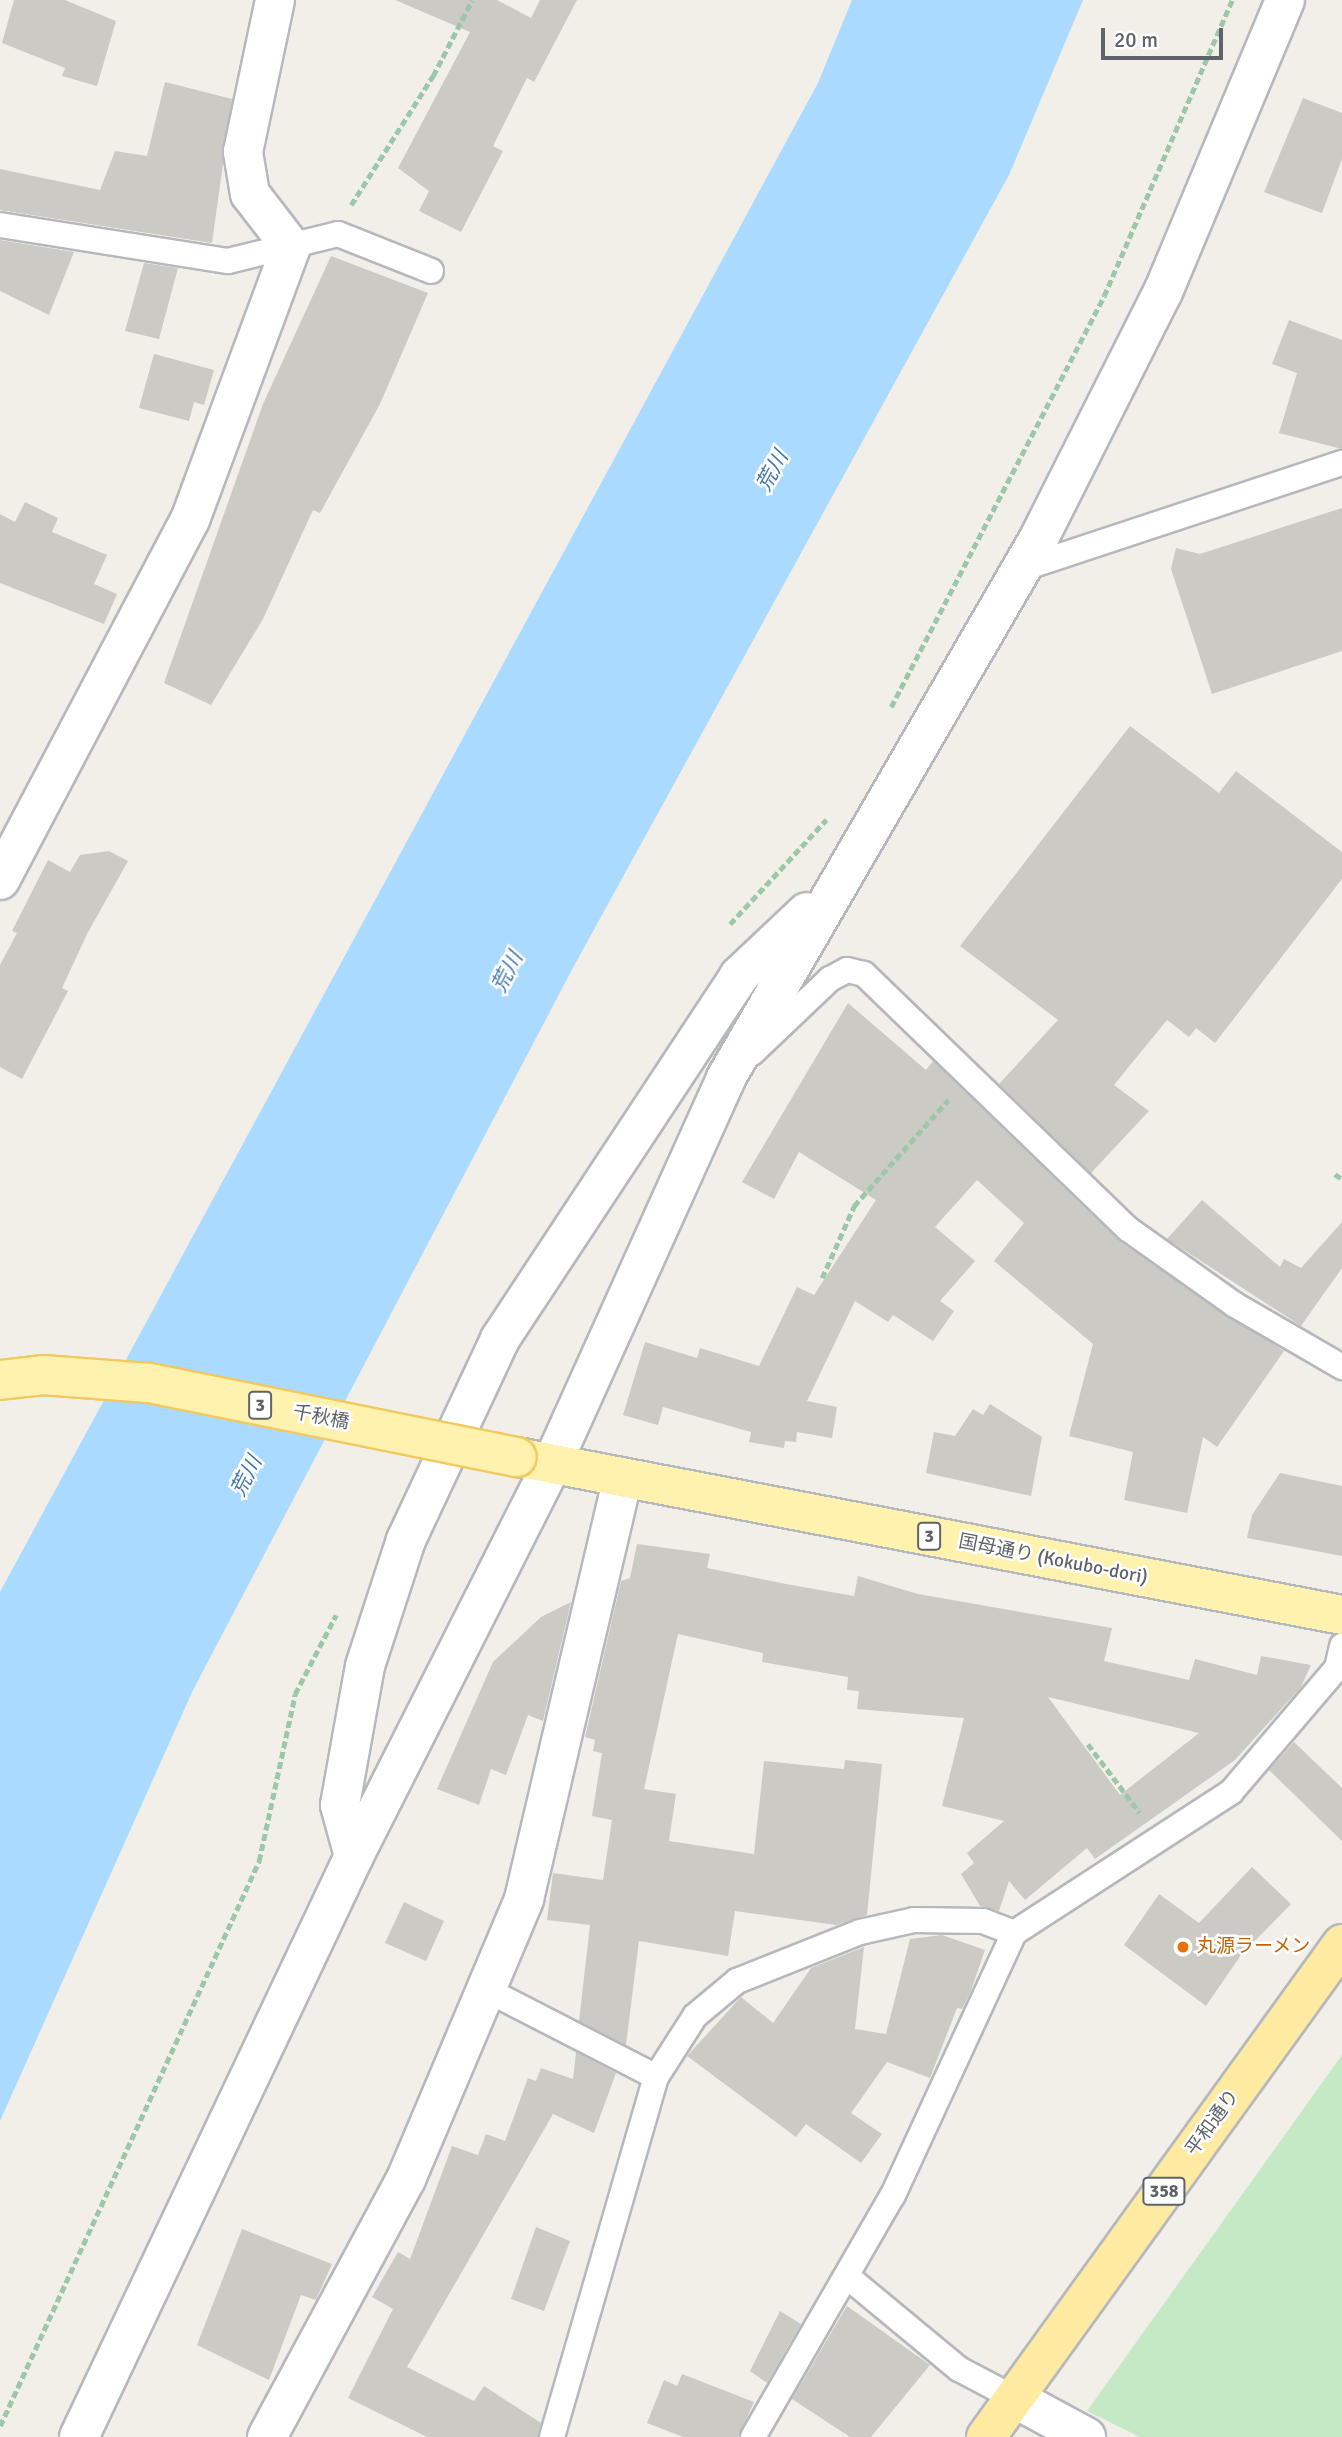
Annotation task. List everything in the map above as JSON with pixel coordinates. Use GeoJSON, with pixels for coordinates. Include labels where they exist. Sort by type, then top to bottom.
{"type":"FeatureCollection","features":[{"type":"Feature","properties":{"kind":"highway","name":"平和通り"},"geometry":{"type":"LineString","coordinates":[[986,2437],[1342,1944]]}},
{"type":"Feature","properties":{"kind":"main road","name":"千秋橋"},"geometry":{"type":"LineString","coordinates":[[0,1380],[43,1375],[149,1382],[534,1461]]}},
{"type":"Feature","properties":{"kind":"main road","name":"国母通り (Kokubo-dori)"},"geometry":{"type":"LineString","coordinates":[[534,1461],[1342,1615]]}},
{"type":"Feature","properties":{"kind":"street"},"geometry":{"type":"LineString","coordinates":[[0,880],[190,520],[291,247],[250,194],[243,152],[275,0]]}},
{"type":"Feature","properties":{"kind":"street"},"geometry":{"type":"LineString","coordinates":[[79,2437],[354,1856],[534,1461],[726,1079],[1021,569],[1163,292],[1285,0]]}},
{"type":"Feature","properties":{"kind":"street"},"geometry":{"type":"LineString","coordinates":[[354,1856],[340,1805],[365,1666],[406,1540],[500,1339],[739,976],[836,885]]}},
{"type":"Feature","properties":{"kind":"street"},"geometry":{"type":"LineString","coordinates":[[267,2437],[406,2179],[489,1991],[524,1899],[623,1478]]}},
{"type":"Feature","properties":{"kind":"street"},"geometry":{"type":"LineString","coordinates":[[1014,2398],[1087,2437]]}},
{"type":"Feature","properties":{"kind":"lane"},"geometry":{"type":"LineString","coordinates":[[0,225],[228,261],[338,234],[431,271]]}},
{"type":"Feature","properties":{"kind":"lane"},"geometry":{"type":"LineString","coordinates":[[1021,569],[1342,463]]}},
{"type":"Feature","properties":{"kind":"lane"},"geometry":{"type":"LineString","coordinates":[[726,1079],[847,970],[864,974],[969,1076],[1178,1268],[1342,1367]]}},
{"type":"Feature","properties":{"kind":"lane"},"geometry":{"type":"LineString","coordinates":[[753,2437],[772,2395],[849,2278],[1014,1933],[1231,1792],[1337,1668],[1342,1646]]}},
{"type":"Feature","properties":{"kind":"lane"},"geometry":{"type":"LineString","coordinates":[[552,2437],[656,2077],[695,2016],[737,1981],[860,1933],[914,1920],[983,1921],[1014,1933]]}},
{"type":"Feature","properties":{"kind":"lane"},"geometry":{"type":"LineString","coordinates":[[489,1991],[656,2077]]}},
{"type":"Feature","properties":{"kind":"lane"},"geometry":{"type":"LineString","coordinates":[[849,2278],[959,2369],[1014,2398]]}},
{"type":"Feature","properties":{"kind":"path"},"geometry":{"type":"LineString","coordinates":[[338,234],[472,0]]}},
{"type":"Feature","properties":{"kind":"path"},"geometry":{"type":"LineString","coordinates":[[822,1279],[854,1206],[969,1076]]}},
{"type":"Feature","properties":{"kind":"path"},"geometry":{"type":"LineString","coordinates":[[1335,1174],[1342,1179]]}},
{"type":"Feature","properties":{"kind":"path"},"geometry":{"type":"LineString","coordinates":[[1088,1744],[1158,1838]]}},
{"type":"Feature","properties":{"kind":"green space"},"geometry":{"type":"Polygon","coordinates":[[[1342,2055],[1342,2437],[1140,2437],[1087,2411],[1342,2055]]]}},
{"type":"Feature","properties":{"kind":"water","name":"荒川"},"geometry":{"type":"Polygon","coordinates":[[[852,0],[1083,0],[1009,175],[575,964],[193,1690],[0,2121],[0,1592],[818,83],[852,0]]]}},
{"type":"Feature","properties":{"kind":"building"},"geometry":{"type":"Polygon","coordinates":[[[14,0],[65,0],[116,21],[97,86],[62,76],[65,68],[2,43],[14,0]]]}},
{"type":"Feature","properties":{"kind":"building"},"geometry":{"type":"Polygon","coordinates":[[[395,0],[497,0],[531,18],[540,0],[577,0],[534,82],[527,78],[493,146],[503,151],[461,232],[419,211],[429,191],[398,168],[470,32],[395,0]]]}},
{"type":"Feature","properties":{"kind":"building"},"geometry":{"type":"Polygon","coordinates":[[[165,82],[232,99],[212,243],[0,210],[0,169],[100,190],[115,151],[147,156],[165,82]]]}},
{"type":"Feature","properties":{"kind":"building"},"geometry":{"type":"Polygon","coordinates":[[[1303,98],[1342,113],[1342,159],[1322,213],[1264,192],[1303,98]]]}},
{"type":"Feature","properties":{"kind":"building"},"geometry":{"type":"Polygon","coordinates":[[[0,240],[74,252],[49,315],[0,291],[0,240]]]}},
{"type":"Feature","properties":{"kind":"building"},"geometry":{"type":"Polygon","coordinates":[[[331,256],[428,293],[380,404],[320,513],[313,510],[263,619],[211,705],[164,683],[263,404],[331,256]]]}},
{"type":"Feature","properties":{"kind":"building"},"geometry":{"type":"Polygon","coordinates":[[[144,263],[178,268],[159,339],[125,331],[144,263]]]}},
{"type":"Feature","properties":{"kind":"building"},"geometry":{"type":"Polygon","coordinates":[[[1289,320],[1342,340],[1342,449],[1279,433],[1297,373],[1272,364],[1289,320]]]}},
{"type":"Feature","properties":{"kind":"building"},"geometry":{"type":"Polygon","coordinates":[[[154,354],[214,370],[204,405],[194,402],[189,421],[139,408],[154,354]]]}},
{"type":"Feature","properties":{"kind":"building"},"geometry":{"type":"Polygon","coordinates":[[[25,502],[58,518],[52,532],[107,555],[94,584],[117,594],[104,624],[0,583],[0,514],[15,522],[25,502]]]}},
{"type":"Feature","properties":{"kind":"building"},"geometry":{"type":"Polygon","coordinates":[[[1342,508],[1342,651],[1212,694],[1171,569],[1176,548],[1200,554],[1342,508]]]}},
{"type":"Feature","properties":{"kind":"building"},"geometry":{"type":"Polygon","coordinates":[[[1130,726],[1219,793],[1236,771],[1342,852],[1342,879],[1215,1043],[1196,1028],[1189,1037],[1167,1020],[1114,1085],[1149,1111],[1091,1173],[999,1084],[1058,1020],[960,946],[1130,726]]]}},
{"type":"Feature","properties":{"kind":"building"},"geometry":{"type":"Polygon","coordinates":[[[109,851],[128,861],[87,934],[62,988],[68,991],[22,1079],[0,1067],[0,965],[17,933],[12,931],[48,860],[70,872],[80,855],[109,851]]]}},
{"type":"Feature","properties":{"kind":"building"},"geometry":{"type":"Polygon","coordinates":[[[848,1003],[926,1070],[933,1061],[1119,1241],[1284,1351],[1217,1447],[1203,1437],[1187,1513],[1124,1500],[1133,1452],[1069,1436],[1093,1344],[994,1261],[1024,1223],[977,1180],[935,1227],[975,1261],[940,1301],[954,1311],[933,1341],[893,1315],[888,1322],[855,1301],[807,1401],[837,1407],[832,1438],[797,1432],[796,1442],[785,1441],[784,1448],[749,1442],[751,1432],[663,1407],[658,1425],[623,1415],[645,1342],[697,1358],[700,1348],[759,1366],[797,1287],[814,1295],[876,1200],[799,1152],[774,1199],[742,1182],[848,1003]]]}},
{"type":"Feature","properties":{"kind":"building"},"geometry":{"type":"Polygon","coordinates":[[[1202,1200],[1280,1267],[1284,1259],[1301,1268],[1342,1222],[1342,1268],[1301,1326],[1167,1239],[1202,1200]]]}},
{"type":"Feature","properties":{"kind":"building"},"geometry":{"type":"Polygon","coordinates":[[[990,1404],[1042,1437],[1031,1496],[926,1473],[934,1432],[955,1436],[973,1409],[983,1415],[990,1404]]]}},
{"type":"Feature","properties":{"kind":"building"},"geometry":{"type":"Polygon","coordinates":[[[1280,1473],[1342,1486],[1342,1556],[1247,1538],[1252,1515],[1280,1473]]]}},
{"type":"Feature","properties":{"kind":"building"},"geometry":{"type":"Polygon","coordinates":[[[637,1544],[710,1554],[707,1568],[786,1584],[854,1596],[858,1576],[918,1594],[1112,1628],[1104,1661],[1189,1680],[1195,1659],[1257,1675],[1261,1656],[1311,1665],[1301,1687],[1235,1760],[1095,1859],[1087,1848],[1025,1900],[1009,1881],[999,1911],[980,1906],[961,1874],[974,1863],[967,1853],[1004,1821],[942,1806],[964,1718],[857,1709],[859,1691],[847,1690],[848,1677],[762,1662],[763,1653],[678,1634],[644,1789],[676,1794],[669,1841],[754,1854],[764,1761],[844,1769],[845,1760],[882,1764],[867,1915],[836,1925],[735,1911],[728,1956],[639,1941],[626,2045],[579,2021],[590,1925],[547,1920],[553,1873],[603,1880],[612,1820],[592,1816],[602,1753],[593,1751],[595,1740],[585,1737],[621,1581],[630,1578],[637,1544]],[[1048,1697],[1120,1795],[1199,1733],[1048,1697]]]}},
{"type":"Feature","properties":{"kind":"building"},"geometry":{"type":"Polygon","coordinates":[[[571,1602],[543,1721],[528,1715],[506,1775],[491,1769],[479,1805],[437,1789],[493,1662],[541,1617],[571,1602]]]}},
{"type":"Feature","properties":{"kind":"building"},"geometry":{"type":"Polygon","coordinates":[[[1294,1742],[1342,1788],[1342,1841],[1269,1770],[1294,1742]]]}},
{"type":"Feature","properties":{"kind":"building"},"geometry":{"type":"Polygon","coordinates":[[[1252,1867],[1291,1904],[1241,1955],[1206,2006],[1124,1945],[1159,1894],[1199,1923],[1252,1867]]]}},
{"type":"Feature","properties":{"kind":"building"},"geometry":{"type":"Polygon","coordinates":[[[404,1902],[444,1921],[426,1961],[385,1943],[404,1902]]]}},
{"type":"Feature","properties":{"kind":"building"},"geometry":{"type":"Polygon","coordinates":[[[942,1935],[985,1950],[970,1993],[962,2009],[957,2008],[930,2078],[887,2062],[851,2113],[882,2134],[861,2163],[806,2124],[796,2137],[687,2056],[741,1997],[773,2023],[811,1968],[864,1947],[855,2029],[886,2034],[910,1939],[942,1935]]]}},
{"type":"Feature","properties":{"kind":"building"},"geometry":{"type":"Polygon","coordinates":[[[576,2052],[616,2073],[594,2133],[553,2114],[407,2367],[474,2401],[484,2386],[541,2423],[538,2437],[427,2437],[348,2398],[393,2309],[372,2297],[398,2252],[410,2259],[452,2146],[478,2155],[486,2134],[505,2141],[528,2078],[536,2081],[541,2068],[573,2079],[576,2052]]]}},
{"type":"Feature","properties":{"kind":"building"},"geometry":{"type":"Polygon","coordinates":[[[536,2227],[570,2241],[544,2311],[511,2299],[536,2227]]]}},
{"type":"Feature","properties":{"kind":"building"},"geometry":{"type":"Polygon","coordinates":[[[242,2229],[332,2264],[316,2300],[301,2295],[269,2380],[197,2345],[242,2229]]]}},
{"type":"Feature","properties":{"kind":"building"},"geometry":{"type":"Polygon","coordinates":[[[847,2306],[930,2365],[871,2437],[850,2437],[792,2399],[847,2306]]]}},
{"type":"Feature","properties":{"kind":"building"},"geometry":{"type":"Polygon","coordinates":[[[780,2311],[801,2324],[767,2383],[750,2371],[780,2311]]]}},
{"type":"Feature","properties":{"kind":"building"},"geometry":{"type":"Polygon","coordinates":[[[682,2374],[754,2402],[738,2437],[683,2437],[647,2423],[664,2380],[677,2386],[682,2374]]]}},
{"type":"Feature","properties":{"kind":"place","name":"丸源ラーメン"},"geometry":{"type":"Point","coordinates":[1183,1947]}}]}
